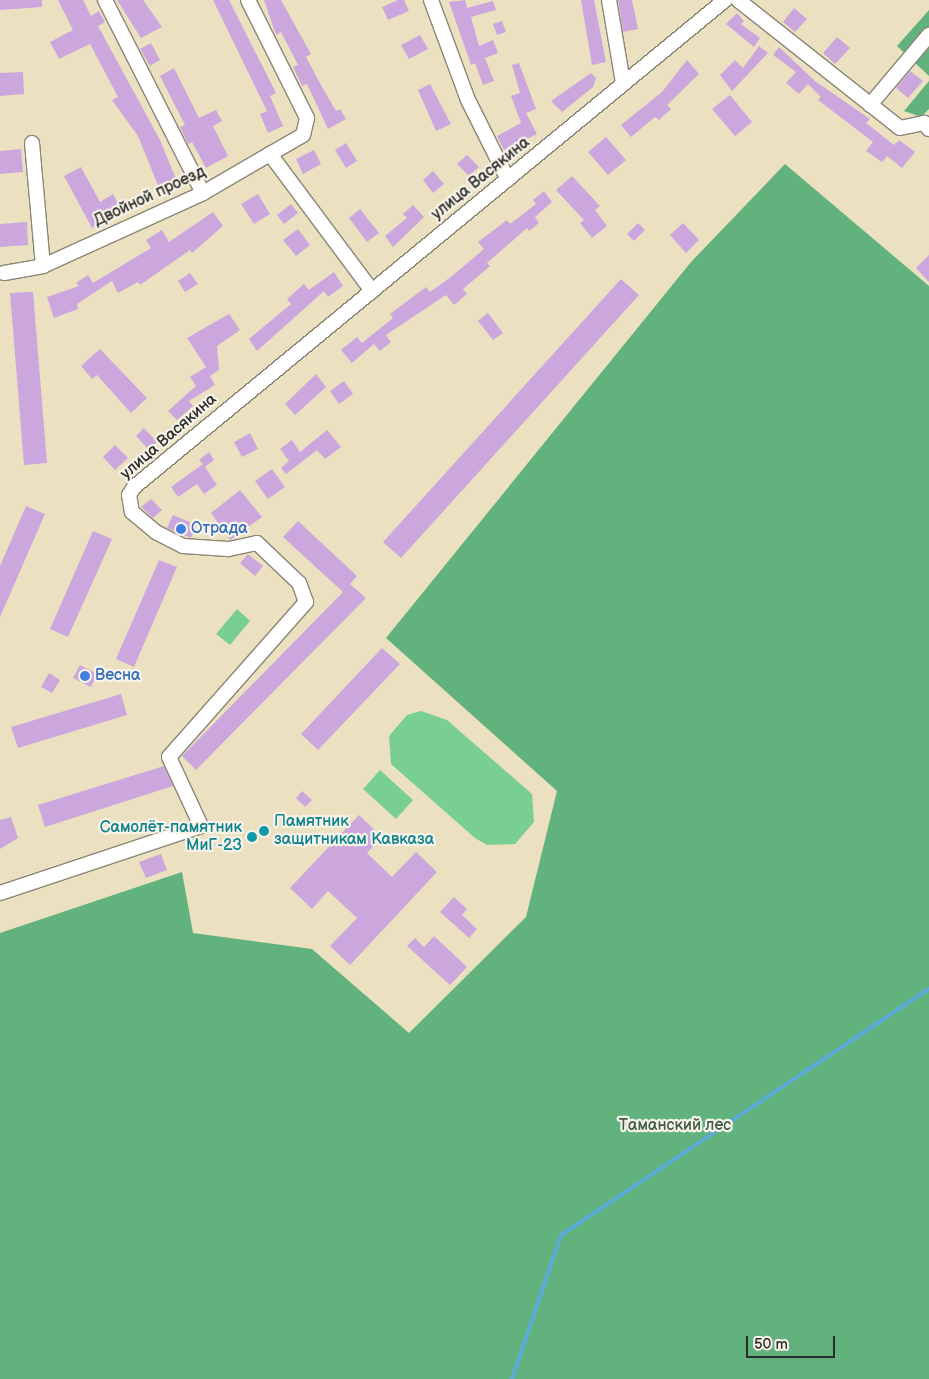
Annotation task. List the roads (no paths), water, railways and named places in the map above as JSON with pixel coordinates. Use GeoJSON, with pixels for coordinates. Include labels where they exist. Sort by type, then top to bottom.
{"type":"FeatureCollection","features":[{"type":"Feature","properties":{"kind":"street"},"geometry":{"type":"LineString","coordinates":[[105,0],[204,193]]}},
{"type":"Feature","properties":{"kind":"street","name":"Двойной проезд"},"geometry":{"type":"LineString","coordinates":[[4,273],[43,266],[204,193],[303,135],[307,118],[248,0]]}},
{"type":"Feature","properties":{"kind":"street"},"geometry":{"type":"LineString","coordinates":[[431,0],[468,100],[508,180]]}},
{"type":"Feature","properties":{"kind":"street"},"geometry":{"type":"LineString","coordinates":[[609,0],[623,83]]}},
{"type":"Feature","properties":{"kind":"street","name":"улица Васякина"},"geometry":{"type":"LineString","coordinates":[[0,893],[201,826],[170,757],[302,611],[305,592],[257,542],[228,549],[183,546],[138,519],[128,505],[129,495],[156,468],[725,0]]}},
{"type":"Feature","properties":{"kind":"street"},"geometry":{"type":"LineString","coordinates":[[738,0],[900,128],[927,124]]}},
{"type":"Feature","properties":{"kind":"street"},"geometry":{"type":"LineString","coordinates":[[870,105],[929,35]]}},
{"type":"Feature","properties":{"kind":"street"},"geometry":{"type":"LineString","coordinates":[[32,143],[43,266]]}},
{"type":"Feature","properties":{"kind":"street"},"geometry":{"type":"LineString","coordinates":[[270,154],[372,291]]}},
{"type":"Feature","properties":{"kind":"waterway"},"geometry":{"type":"LineString","coordinates":[[512,1379],[561,1235],[929,989]]}},
{"type":"Feature","properties":{"kind":"place","name":"Отрада"},"geometry":{"type":"Point","coordinates":[181,529]}},
{"type":"Feature","properties":{"kind":"place","name":"Весна"},"geometry":{"type":"Point","coordinates":[85,676]}},
{"type":"Feature","properties":{"kind":"place","name":"Памятник защитникам Кавказа"},"geometry":{"type":"Point","coordinates":[264,831]}},
{"type":"Feature","properties":{"kind":"place","name":"Самолёт-памятник МиГ-23"},"geometry":{"type":"Point","coordinates":[252,837]}},
{"type":"Feature","properties":{"kind":"park label","name":"Таманский лес"},"geometry":{"type":"Point","coordinates":[675,1126]}}]}
